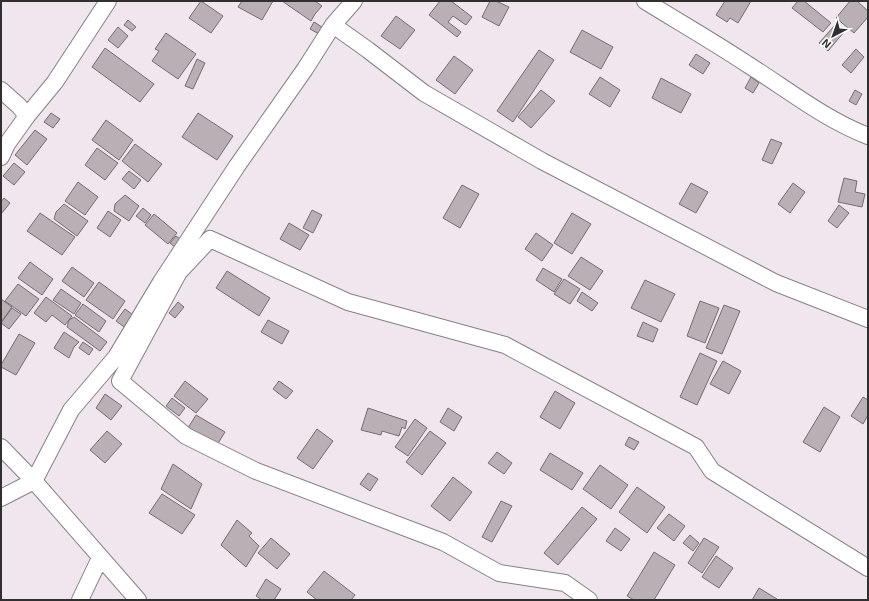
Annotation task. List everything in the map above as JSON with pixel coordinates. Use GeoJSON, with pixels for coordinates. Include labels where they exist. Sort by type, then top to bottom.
{"type":"FeatureCollection","features":[{"type":"Feature","properties":{"kind":"street"},"geometry":{"type":"LineString","coordinates":[[1,157],[7,144],[27,116],[55,82],[108,1]]}},
{"type":"Feature","properties":{"kind":"street"},"geometry":{"type":"LineString","coordinates":[[1,498],[34,481],[71,410],[116,357],[161,282],[233,172],[305,69],[333,25],[354,1]]}},
{"type":"Feature","properties":{"kind":"street"},"geometry":{"type":"LineString","coordinates":[[646,1],[747,64],[819,112],[849,129],[868,136]]}},
{"type":"Feature","properties":{"kind":"street"},"geometry":{"type":"LineString","coordinates":[[333,25],[424,93],[542,161],[776,283],[868,319]]}},
{"type":"Feature","properties":{"kind":"street"},"geometry":{"type":"LineString","coordinates":[[1,90],[19,106],[27,116]]}},
{"type":"Feature","properties":{"kind":"street"},"geometry":{"type":"LineString","coordinates":[[589,600],[565,583],[499,573],[442,542],[256,471],[186,436],[120,381],[179,272],[210,239],[348,302],[505,345],[696,447],[712,471],[868,568]]}},
{"type":"Feature","properties":{"kind":"street"},"geometry":{"type":"LineString","coordinates":[[1,447],[34,481],[138,600]]}},
{"type":"Feature","properties":{"kind":"street"},"geometry":{"type":"LineString","coordinates":[[80,600],[100,558]]}},
{"type":"Feature","properties":{"kind":"building"},"geometry":{"type":"Polygon","coordinates":[[[201,1],[223,16],[211,33],[189,18],[201,1]]]}},
{"type":"Feature","properties":{"kind":"building"},"geometry":{"type":"Polygon","coordinates":[[[242,1],[273,1],[262,20],[238,7],[242,1]]]}},
{"type":"Feature","properties":{"kind":"building"},"geometry":{"type":"Polygon","coordinates":[[[282,1],[315,1],[322,6],[311,21],[282,1]]]}},
{"type":"Feature","properties":{"kind":"building"},"geometry":{"type":"Polygon","coordinates":[[[440,1],[451,1],[472,17],[466,25],[453,16],[448,22],[461,32],[457,37],[429,15],[440,1]]]}},
{"type":"Feature","properties":{"kind":"building"},"geometry":{"type":"Polygon","coordinates":[[[490,1],[496,1],[509,7],[499,26],[482,17],[490,1]]]}},
{"type":"Feature","properties":{"kind":"building"},"geometry":{"type":"Polygon","coordinates":[[[725,1],[751,1],[738,23],[730,18],[727,22],[716,15],[725,1]]]}},
{"type":"Feature","properties":{"kind":"building"},"geometry":{"type":"Polygon","coordinates":[[[798,1],[804,1],[831,23],[823,32],[792,8],[798,1]]]}},
{"type":"Feature","properties":{"kind":"building"},"geometry":{"type":"Polygon","coordinates":[[[850,1],[857,1],[868,11],[868,17],[854,33],[836,18],[850,1]]]}},
{"type":"Feature","properties":{"kind":"building"},"geometry":{"type":"Polygon","coordinates":[[[396,16],[415,30],[400,49],[381,36],[396,16]]]}},
{"type":"Feature","properties":{"kind":"building"},"geometry":{"type":"Polygon","coordinates":[[[128,20],[136,27],[132,31],[124,25],[128,20]]]}},
{"type":"Feature","properties":{"kind":"building"},"geometry":{"type":"Polygon","coordinates":[[[314,22],[322,27],[319,34],[310,29],[314,22]]]}},
{"type":"Feature","properties":{"kind":"building"},"geometry":{"type":"Polygon","coordinates":[[[835,25],[844,32],[828,51],[819,43],[835,25]]]}},
{"type":"Feature","properties":{"kind":"building"},"geometry":{"type":"Polygon","coordinates":[[[118,27],[128,36],[118,48],[108,40],[118,27]]]}},
{"type":"Feature","properties":{"kind":"building"},"geometry":{"type":"Polygon","coordinates":[[[582,30],[613,47],[601,69],[570,52],[582,30]]]}},
{"type":"Feature","properties":{"kind":"building"},"geometry":{"type":"Polygon","coordinates":[[[166,33],[196,54],[178,79],[152,61],[159,51],[155,49],[166,33]]]}},
{"type":"Feature","properties":{"kind":"building"},"geometry":{"type":"Polygon","coordinates":[[[105,48],[154,84],[140,102],[92,67],[105,48]]]}},
{"type":"Feature","properties":{"kind":"building"},"geometry":{"type":"Polygon","coordinates":[[[856,49],[864,57],[851,73],[842,65],[856,49]]]}},
{"type":"Feature","properties":{"kind":"building"},"geometry":{"type":"Polygon","coordinates":[[[539,50],[554,60],[513,122],[497,111],[539,50]]]}},
{"type":"Feature","properties":{"kind":"building"},"geometry":{"type":"Polygon","coordinates":[[[696,54],[710,63],[703,74],[689,65],[696,54]]]}},
{"type":"Feature","properties":{"kind":"building"},"geometry":{"type":"Polygon","coordinates":[[[454,56],[473,70],[455,94],[436,80],[454,56]]]}},
{"type":"Feature","properties":{"kind":"building"},"geometry":{"type":"Polygon","coordinates":[[[197,59],[205,63],[193,89],[185,86],[197,59]]]}},
{"type":"Feature","properties":{"kind":"building"},"geometry":{"type":"Polygon","coordinates":[[[600,77],[620,90],[610,107],[589,94],[600,77]]]}},
{"type":"Feature","properties":{"kind":"building"},"geometry":{"type":"Polygon","coordinates":[[[751,77],[759,83],[753,93],[745,88],[751,77]]]}},
{"type":"Feature","properties":{"kind":"building"},"geometry":{"type":"Polygon","coordinates":[[[661,78],[691,94],[681,113],[652,98],[661,78]]]}},
{"type":"Feature","properties":{"kind":"building"},"geometry":{"type":"Polygon","coordinates":[[[541,90],[555,101],[531,128],[518,117],[541,90]]]}},
{"type":"Feature","properties":{"kind":"building"},"geometry":{"type":"Polygon","coordinates":[[[855,90],[862,94],[856,105],[849,101],[855,90]]]}},
{"type":"Feature","properties":{"kind":"building"},"geometry":{"type":"Polygon","coordinates":[[[51,113],[60,119],[53,128],[44,122],[51,113]]]}},
{"type":"Feature","properties":{"kind":"building"},"geometry":{"type":"Polygon","coordinates":[[[198,113],[233,136],[217,160],[182,137],[198,113]]]}},
{"type":"Feature","properties":{"kind":"building"},"geometry":{"type":"Polygon","coordinates":[[[106,120],[133,140],[119,160],[92,140],[106,120]]]}},
{"type":"Feature","properties":{"kind":"building"},"geometry":{"type":"Polygon","coordinates":[[[35,130],[47,139],[27,165],[15,155],[35,130]]]}},
{"type":"Feature","properties":{"kind":"building"},"geometry":{"type":"Polygon","coordinates":[[[771,139],[782,143],[772,164],[762,160],[771,139]]]}},
{"type":"Feature","properties":{"kind":"building"},"geometry":{"type":"Polygon","coordinates":[[[135,144],[162,164],[148,182],[122,161],[135,144]]]}},
{"type":"Feature","properties":{"kind":"building"},"geometry":{"type":"Polygon","coordinates":[[[97,148],[118,163],[105,180],[85,165],[97,148]]]}},
{"type":"Feature","properties":{"kind":"building"},"geometry":{"type":"Polygon","coordinates":[[[14,163],[25,172],[14,185],[3,176],[14,163]]]}},
{"type":"Feature","properties":{"kind":"building"},"geometry":{"type":"Polygon","coordinates":[[[129,171],[141,180],[134,189],[122,179],[129,171]]]}},
{"type":"Feature","properties":{"kind":"building"},"geometry":{"type":"Polygon","coordinates":[[[844,178],[857,181],[855,192],[865,194],[862,207],[838,202],[844,178]]]}},
{"type":"Feature","properties":{"kind":"building"},"geometry":{"type":"Polygon","coordinates":[[[78,182],[98,197],[85,215],[65,201],[78,182]]]}},
{"type":"Feature","properties":{"kind":"building"},"geometry":{"type":"Polygon","coordinates":[[[691,183],[708,192],[696,213],[679,204],[691,183]]]}},
{"type":"Feature","properties":{"kind":"building"},"geometry":{"type":"Polygon","coordinates":[[[793,183],[805,192],[790,213],[778,204],[793,183]]]}},
{"type":"Feature","properties":{"kind":"building"},"geometry":{"type":"Polygon","coordinates":[[[462,185],[479,194],[460,228],[443,218],[462,185]]]}},
{"type":"Feature","properties":{"kind":"building"},"geometry":{"type":"Polygon","coordinates":[[[125,195],[139,206],[129,221],[114,211],[115,204],[125,195]]]}},
{"type":"Feature","properties":{"kind":"building"},"geometry":{"type":"Polygon","coordinates":[[[4,198],[10,203],[1,214],[1,202],[4,198]]]}},
{"type":"Feature","properties":{"kind":"building"},"geometry":{"type":"Polygon","coordinates":[[[64,204],[88,221],[77,236],[54,219],[56,212],[64,204]]]}},
{"type":"Feature","properties":{"kind":"building"},"geometry":{"type":"Polygon","coordinates":[[[839,205],[849,213],[837,228],[828,221],[839,205]]]}},
{"type":"Feature","properties":{"kind":"building"},"geometry":{"type":"Polygon","coordinates":[[[143,208],[151,215],[145,223],[136,216],[143,208]]]}},
{"type":"Feature","properties":{"kind":"building"},"geometry":{"type":"Polygon","coordinates":[[[312,210],[322,215],[313,233],[303,228],[312,210]]]}},
{"type":"Feature","properties":{"kind":"building"},"geometry":{"type":"Polygon","coordinates":[[[108,211],[121,220],[110,237],[97,228],[108,211]]]}},
{"type":"Feature","properties":{"kind":"building"},"geometry":{"type":"Polygon","coordinates":[[[40,213],[75,237],[62,255],[27,231],[40,213]]]}},
{"type":"Feature","properties":{"kind":"building"},"geometry":{"type":"Polygon","coordinates":[[[572,213],[591,224],[572,254],[554,243],[572,213]]]}},
{"type":"Feature","properties":{"kind":"building"},"geometry":{"type":"Polygon","coordinates":[[[154,214],[177,233],[168,244],[145,225],[154,214]]]}},
{"type":"Feature","properties":{"kind":"building"},"geometry":{"type":"Polygon","coordinates":[[[289,223],[309,235],[300,250],[280,239],[289,223]]]}},
{"type":"Feature","properties":{"kind":"building"},"geometry":{"type":"Polygon","coordinates":[[[536,233],[553,245],[542,261],[525,249],[536,233]]]}},
{"type":"Feature","properties":{"kind":"building"},"geometry":{"type":"Polygon","coordinates":[[[176,236],[183,241],[176,248],[170,243],[176,236]]]}},
{"type":"Feature","properties":{"kind":"building"},"geometry":{"type":"Polygon","coordinates":[[[581,257],[603,271],[590,290],[568,276],[581,257]]]}},
{"type":"Feature","properties":{"kind":"building"},"geometry":{"type":"Polygon","coordinates":[[[30,262],[53,279],[42,295],[18,278],[30,262]]]}},
{"type":"Feature","properties":{"kind":"building"},"geometry":{"type":"Polygon","coordinates":[[[72,267],[94,283],[84,297],[62,281],[72,267]]]}},
{"type":"Feature","properties":{"kind":"building"},"geometry":{"type":"Polygon","coordinates":[[[543,268],[562,279],[554,292],[536,280],[543,268]]]}},
{"type":"Feature","properties":{"kind":"building"},"geometry":{"type":"Polygon","coordinates":[[[227,271],[270,298],[259,316],[216,288],[227,271]]]}},
{"type":"Feature","properties":{"kind":"building"},"geometry":{"type":"Polygon","coordinates":[[[564,279],[580,289],[570,304],[554,294],[564,279]]]}},
{"type":"Feature","properties":{"kind":"building"},"geometry":{"type":"Polygon","coordinates":[[[645,280],[675,294],[661,322],[631,308],[645,280]]]}},
{"type":"Feature","properties":{"kind":"building"},"geometry":{"type":"Polygon","coordinates":[[[99,282],[125,301],[113,319],[86,300],[99,282]]]}},
{"type":"Feature","properties":{"kind":"building"},"geometry":{"type":"Polygon","coordinates":[[[18,284],[39,299],[26,316],[5,301],[18,284]]]}},
{"type":"Feature","properties":{"kind":"building"},"geometry":{"type":"Polygon","coordinates":[[[61,289],[81,303],[74,314],[53,300],[61,289]]]}},
{"type":"Feature","properties":{"kind":"building"},"geometry":{"type":"Polygon","coordinates":[[[582,292],[598,303],[592,311],[577,301],[582,292]]]}},
{"type":"Feature","properties":{"kind":"building"},"geometry":{"type":"Polygon","coordinates":[[[46,297],[72,316],[65,325],[52,315],[46,322],[34,313],[46,297]]]}},
{"type":"Feature","properties":{"kind":"building"},"geometry":{"type":"Polygon","coordinates":[[[1,299],[12,307],[2,321],[1,321],[1,299]]]}},
{"type":"Feature","properties":{"kind":"building"},"geometry":{"type":"Polygon","coordinates":[[[700,301],[719,308],[705,343],[687,336],[700,301]]]}},
{"type":"Feature","properties":{"kind":"building"},"geometry":{"type":"Polygon","coordinates":[[[178,302],[184,307],[175,318],[169,313],[178,302]]]}},
{"type":"Feature","properties":{"kind":"building"},"geometry":{"type":"Polygon","coordinates":[[[83,304],[106,321],[99,332],[75,315],[83,304]]]}},
{"type":"Feature","properties":{"kind":"building"},"geometry":{"type":"Polygon","coordinates":[[[724,305],[740,311],[722,354],[706,348],[724,305]]]}},
{"type":"Feature","properties":{"kind":"building"},"geometry":{"type":"Polygon","coordinates":[[[12,308],[21,314],[9,329],[1,323],[12,308]]]}},
{"type":"Feature","properties":{"kind":"building"},"geometry":{"type":"Polygon","coordinates":[[[125,309],[136,317],[127,329],[116,321],[125,309]]]}},
{"type":"Feature","properties":{"kind":"building"},"geometry":{"type":"Polygon","coordinates":[[[74,317],[107,342],[100,351],[67,327],[69,320],[74,317]]]}},
{"type":"Feature","properties":{"kind":"building"},"geometry":{"type":"Polygon","coordinates":[[[268,320],[289,331],[282,344],[261,332],[268,320]]]}},
{"type":"Feature","properties":{"kind":"building"},"geometry":{"type":"Polygon","coordinates":[[[643,322],[658,329],[653,342],[637,336],[643,322]]]}},
{"type":"Feature","properties":{"kind":"building"},"geometry":{"type":"Polygon","coordinates":[[[64,332],[79,342],[74,347],[69,358],[54,348],[64,332]]]}},
{"type":"Feature","properties":{"kind":"building"},"geometry":{"type":"Polygon","coordinates":[[[19,334],[35,343],[16,375],[1,367],[1,365],[19,334]]]}},
{"type":"Feature","properties":{"kind":"building"},"geometry":{"type":"Polygon","coordinates":[[[83,342],[93,349],[89,355],[79,348],[83,342]]]}},
{"type":"Feature","properties":{"kind":"building"},"geometry":{"type":"Polygon","coordinates":[[[700,353],[717,361],[697,405],[680,397],[700,353]]]}},
{"type":"Feature","properties":{"kind":"building"},"geometry":{"type":"Polygon","coordinates":[[[723,361],[741,371],[729,394],[710,384],[723,361]]]}},
{"type":"Feature","properties":{"kind":"building"},"geometry":{"type":"Polygon","coordinates":[[[185,381],[208,399],[196,413],[174,396],[185,381]]]}},
{"type":"Feature","properties":{"kind":"building"},"geometry":{"type":"Polygon","coordinates":[[[279,381],[293,391],[286,399],[273,389],[279,381]]]}},
{"type":"Feature","properties":{"kind":"building"},"geometry":{"type":"Polygon","coordinates":[[[555,391],[575,403],[560,429],[540,417],[555,391]]]}},
{"type":"Feature","properties":{"kind":"building"},"geometry":{"type":"Polygon","coordinates":[[[105,394],[122,406],[111,420],[96,408],[105,394]]]}},
{"type":"Feature","properties":{"kind":"building"},"geometry":{"type":"Polygon","coordinates":[[[863,397],[868,400],[868,415],[863,424],[851,416],[863,397]]]}},
{"type":"Feature","properties":{"kind":"building"},"geometry":{"type":"Polygon","coordinates":[[[172,398],[185,408],[179,416],[166,406],[172,398]]]}},
{"type":"Feature","properties":{"kind":"building"},"geometry":{"type":"Polygon","coordinates":[[[824,407],[840,417],[820,452],[803,442],[824,407]]]}},
{"type":"Feature","properties":{"kind":"building"},"geometry":{"type":"Polygon","coordinates":[[[368,408],[407,421],[405,429],[402,427],[399,436],[382,431],[381,435],[361,430],[368,408]]]}},
{"type":"Feature","properties":{"kind":"building"},"geometry":{"type":"Polygon","coordinates":[[[448,408],[462,417],[454,431],[440,422],[448,408]]]}},
{"type":"Feature","properties":{"kind":"building"},"geometry":{"type":"Polygon","coordinates":[[[196,415],[225,432],[217,445],[188,428],[196,415]]]}},
{"type":"Feature","properties":{"kind":"building"},"geometry":{"type":"Polygon","coordinates":[[[415,419],[427,428],[408,456],[395,447],[415,419]]]}},
{"type":"Feature","properties":{"kind":"building"},"geometry":{"type":"Polygon","coordinates":[[[317,429],[333,441],[313,469],[297,458],[317,429]]]}},
{"type":"Feature","properties":{"kind":"building"},"geometry":{"type":"Polygon","coordinates":[[[107,431],[122,444],[105,463],[90,450],[107,431]]]}},
{"type":"Feature","properties":{"kind":"building"},"geometry":{"type":"Polygon","coordinates":[[[430,431],[446,443],[422,475],[406,462],[430,431]]]}},
{"type":"Feature","properties":{"kind":"building"},"geometry":{"type":"Polygon","coordinates":[[[629,437],[639,442],[634,450],[625,445],[629,437]]]}},
{"type":"Feature","properties":{"kind":"building"},"geometry":{"type":"Polygon","coordinates":[[[497,452],[512,463],[504,474],[488,463],[497,452]]]}},
{"type":"Feature","properties":{"kind":"building"},"geometry":{"type":"Polygon","coordinates":[[[550,453],[583,473],[572,490],[540,470],[550,453]]]}},
{"type":"Feature","properties":{"kind":"building"},"geometry":{"type":"Polygon","coordinates":[[[173,464],[202,484],[191,509],[161,489],[173,464]]]}},
{"type":"Feature","properties":{"kind":"building"},"geometry":{"type":"Polygon","coordinates":[[[600,465],[628,485],[611,509],[583,489],[600,465]]]}},
{"type":"Feature","properties":{"kind":"building"},"geometry":{"type":"Polygon","coordinates":[[[368,473],[378,479],[370,491],[360,484],[368,473]]]}},
{"type":"Feature","properties":{"kind":"building"},"geometry":{"type":"Polygon","coordinates":[[[453,477],[472,492],[450,521],[431,506],[453,477]]]}},
{"type":"Feature","properties":{"kind":"building"},"geometry":{"type":"Polygon","coordinates":[[[637,487],[665,507],[647,533],[619,512],[637,487]]]}},
{"type":"Feature","properties":{"kind":"building"},"geometry":{"type":"Polygon","coordinates":[[[162,494],[195,515],[182,534],[149,513],[162,494]]]}},
{"type":"Feature","properties":{"kind":"building"},"geometry":{"type":"Polygon","coordinates":[[[501,501],[512,506],[492,542],[482,537],[501,501]]]}},
{"type":"Feature","properties":{"kind":"building"},"geometry":{"type":"Polygon","coordinates":[[[582,507],[597,519],[558,565],[544,553],[582,507]]]}},
{"type":"Feature","properties":{"kind":"building"},"geometry":{"type":"Polygon","coordinates":[[[669,514],[685,526],[674,541],[657,528],[669,514]]]}},
{"type":"Feature","properties":{"kind":"building"},"geometry":{"type":"Polygon","coordinates":[[[237,520],[252,533],[249,536],[259,546],[246,567],[221,545],[237,520]]]}},
{"type":"Feature","properties":{"kind":"building"},"geometry":{"type":"Polygon","coordinates":[[[615,528],[630,539],[621,551],[606,541],[615,528]]]}},
{"type":"Feature","properties":{"kind":"building"},"geometry":{"type":"Polygon","coordinates":[[[690,535],[699,543],[693,551],[683,543],[690,535]]]}},
{"type":"Feature","properties":{"kind":"building"},"geometry":{"type":"Polygon","coordinates":[[[271,538],[290,554],[277,569],[258,553],[271,538]]]}},
{"type":"Feature","properties":{"kind":"building"},"geometry":{"type":"Polygon","coordinates":[[[704,538],[719,547],[702,573],[688,563],[704,538]]]}},
{"type":"Feature","properties":{"kind":"building"},"geometry":{"type":"Polygon","coordinates":[[[654,552],[675,565],[654,600],[634,600],[627,596],[654,552]]]}},
{"type":"Feature","properties":{"kind":"building"},"geometry":{"type":"Polygon","coordinates":[[[716,556],[733,568],[719,588],[702,577],[716,556]]]}},
{"type":"Feature","properties":{"kind":"building"},"geometry":{"type":"Polygon","coordinates":[[[324,571],[355,595],[351,600],[317,600],[307,592],[324,571]]]}},
{"type":"Feature","properties":{"kind":"building"},"geometry":{"type":"Polygon","coordinates":[[[266,579],[281,589],[274,600],[262,600],[256,596],[266,579]]]}},
{"type":"Feature","properties":{"kind":"building"},"geometry":{"type":"Polygon","coordinates":[[[759,588],[777,599],[777,600],[752,600],[759,588]]]}}]}
